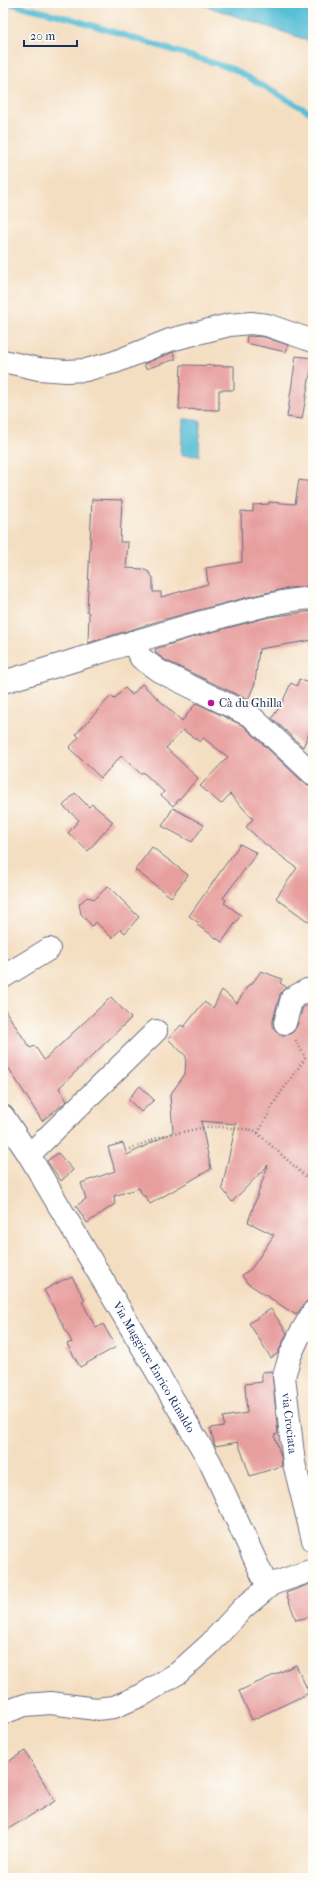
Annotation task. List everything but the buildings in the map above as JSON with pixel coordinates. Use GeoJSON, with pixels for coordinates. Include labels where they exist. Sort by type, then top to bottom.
{"type":"FeatureCollection","features":[{"type":"Feature","properties":{"kind":"street"},"geometry":{"type":"LineString","coordinates":[[3,361],[39,369],[66,371],[86,370],[115,362],[170,340],[229,325],[251,323],[273,327],[313,341]]}},
{"type":"Feature","properties":{"kind":"street"},"geometry":{"type":"LineString","coordinates":[[3,682],[77,661],[164,631],[269,604],[313,598]]}},
{"type":"Feature","properties":{"kind":"street"},"geometry":{"type":"LineString","coordinates":[[132,642],[140,658],[159,671],[251,716],[313,774]]}},
{"type":"Feature","properties":{"kind":"street"},"geometry":{"type":"LineString","coordinates":[[3,977],[49,949]]}},
{"type":"Feature","properties":{"kind":"street"},"geometry":{"type":"LineString","coordinates":[[285,1023],[292,998],[307,990],[313,990]]}},
{"type":"Feature","properties":{"kind":"street"},"geometry":{"type":"LineString","coordinates":[[29,1155],[156,1031]]}},
{"type":"Feature","properties":{"kind":"street","name":"Via Maggiore Enrico Rinaldo"},"geometry":{"type":"LineString","coordinates":[[3,1116],[29,1155],[210,1462],[264,1579],[272,1584]]}},
{"type":"Feature","properties":{"kind":"street","name":"via Crociata"},"geometry":{"type":"LineString","coordinates":[[313,1312],[300,1334],[290,1356],[284,1376],[294,1463],[313,1540]]}},
{"type":"Feature","properties":{"kind":"street"},"geometry":{"type":"LineString","coordinates":[[3,1713],[25,1705],[51,1703],[96,1709],[114,1707],[142,1695],[178,1673],[210,1644],[243,1608],[272,1584],[313,1570]]}},
{"type":"Feature","properties":{"kind":"path"},"geometry":{"type":"LineString","coordinates":[[258,1133],[277,1098],[304,1060],[301,1050],[291,1030],[285,1023]]}},
{"type":"Feature","properties":{"kind":"path"},"geometry":{"type":"LineString","coordinates":[[130,1149],[167,1135],[205,1127],[254,1130],[313,1182]]}},
{"type":"Feature","properties":{"kind":"water"},"geometry":{"type":"Polygon","coordinates":[[[197,3],[313,3],[313,38],[310,41],[197,3]]]}},
{"type":"Feature","properties":{"kind":"water"},"geometry":{"type":"Polygon","coordinates":[[[183,419],[200,420],[199,456],[181,455],[183,419]]]}},
{"type":"Feature","properties":{"kind":"waterway"},"geometry":{"type":"LineString","coordinates":[[7,3],[69,18],[233,69],[313,114]]}},
{"type":"Feature","properties":{"kind":"place","name":"Cà du Ghilla"},"geometry":{"type":"Point","coordinates":[211,703]}}]}
